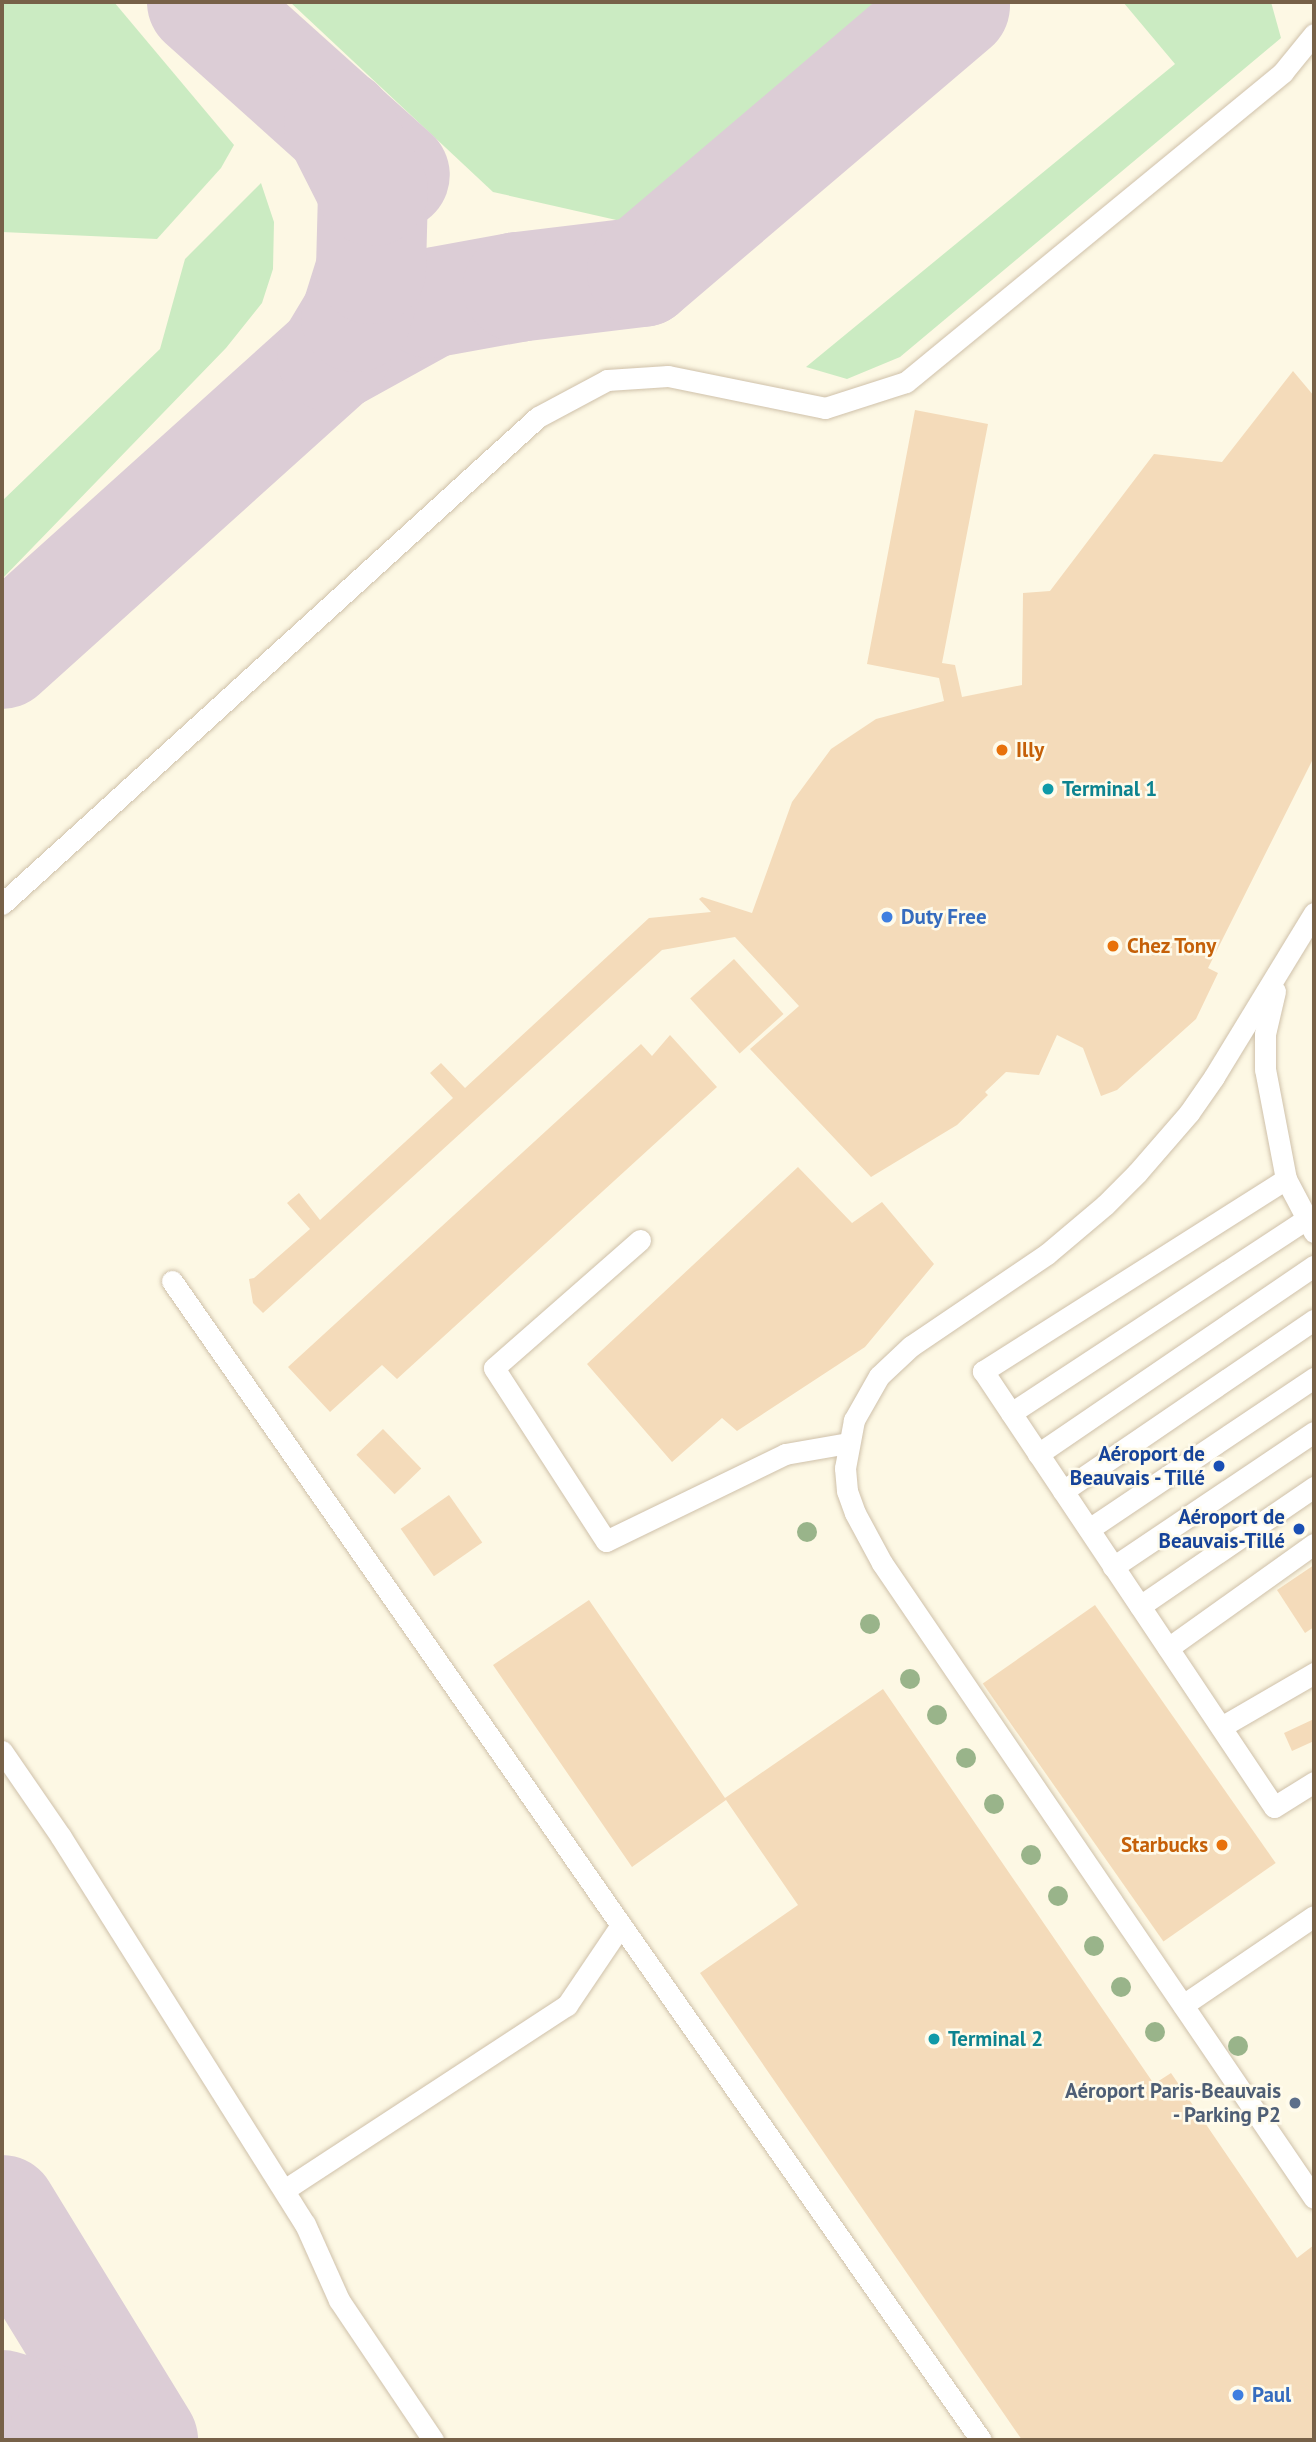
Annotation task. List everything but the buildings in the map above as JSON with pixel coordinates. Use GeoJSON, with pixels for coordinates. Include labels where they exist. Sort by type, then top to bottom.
{"type":"FeatureCollection","features":[{"type":"Feature","properties":{"kind":"lane"},"geometry":{"type":"LineString","coordinates":[[2,904],[538,416],[607,380],[668,376],[825,408],[906,382],[1283,72],[1314,34]]}},
{"type":"Feature","properties":{"kind":"lane"},"geometry":{"type":"LineString","coordinates":[[1314,913],[1214,1077],[1189,1113],[1137,1173],[1105,1205],[1047,1254],[894,1359],[866,1396],[848,1443],[847,1491],[872,1545],[1314,2198]]}},
{"type":"Feature","properties":{"kind":"lane"},"geometry":{"type":"LineString","coordinates":[[1011,1413],[1310,1226],[1286,1179],[1265,1069],[1265,1034],[1272,999],[1285,963]]}},
{"type":"Feature","properties":{"kind":"lane"},"geometry":{"type":"LineString","coordinates":[[1286,1179],[983,1371],[1274,1807],[1314,1782]]}},
{"type":"Feature","properties":{"kind":"lane"},"geometry":{"type":"LineString","coordinates":[[640,1240],[494,1368],[606,1541],[785,1454],[848,1443]]}},
{"type":"Feature","properties":{"kind":"lane"},"geometry":{"type":"LineString","coordinates":[[1038,1454],[1314,1266]]}},
{"type":"Feature","properties":{"kind":"lane"},"geometry":{"type":"LineString","coordinates":[[172,1281],[981,2440]]}},
{"type":"Feature","properties":{"kind":"lane"},"geometry":{"type":"LineString","coordinates":[[1063,1491],[1314,1320]]}},
{"type":"Feature","properties":{"kind":"lane"},"geometry":{"type":"LineString","coordinates":[[1089,1529],[1314,1378]]}},
{"type":"Feature","properties":{"kind":"lane"},"geometry":{"type":"LineString","coordinates":[[1113,1567],[1314,1432]]}},
{"type":"Feature","properties":{"kind":"lane"},"geometry":{"type":"LineString","coordinates":[[1140,1606],[1314,1487]]}},
{"type":"Feature","properties":{"kind":"lane"},"geometry":{"type":"LineString","coordinates":[[1168,1648],[1314,1544]]}},
{"type":"Feature","properties":{"kind":"lane"},"geometry":{"type":"LineString","coordinates":[[1221,1727],[1314,1673]]}},
{"type":"Feature","properties":{"kind":"lane"},"geometry":{"type":"LineString","coordinates":[[2,1751],[61,1837],[284,2190],[305,2224],[340,2300],[433,2440]]}},
{"type":"Feature","properties":{"kind":"lane"},"geometry":{"type":"LineString","coordinates":[[1183,2005],[1314,1916]]}},
{"type":"Feature","properties":{"kind":"lane"},"geometry":{"type":"LineString","coordinates":[[284,2190],[567,2005],[621,1925]]}},
{"type":"Feature","properties":{"kind":"green space"},"geometry":{"type":"Polygon","coordinates":[[[2,2],[114,2],[234,145],[221,168],[157,239],[2,232],[2,2]]]}},
{"type":"Feature","properties":{"kind":"green space"},"geometry":{"type":"Polygon","coordinates":[[[290,2],[905,2],[634,224],[493,192],[290,2]]]}},
{"type":"Feature","properties":{"kind":"green space"},"geometry":{"type":"Polygon","coordinates":[[[1123,2],[1271,2],[1281,38],[900,357],[847,379],[806,367],[1175,64],[1123,2]]]}},
{"type":"Feature","properties":{"kind":"green space"},"geometry":{"type":"Polygon","coordinates":[[[261,183],[274,222],[273,269],[262,303],[226,348],[2,579],[2,501],[160,349],[185,259],[261,183]]]}},
{"type":"Feature","properties":{"kind":"taxiway"},"geometry":{"type":"LineString","coordinates":[[202,2],[395,175]]}},
{"type":"Feature","properties":{"kind":"taxiway"},"geometry":{"type":"LineString","coordinates":[[332,357],[430,303],[518,287],[642,272],[955,6]]}},
{"type":"Feature","properties":{"kind":"taxiway"},"geometry":{"type":"LineString","coordinates":[[2,654],[332,357],[356,317],[371,269],[373,191],[339,124]]}},
{"type":"Feature","properties":{"kind":"taxiway"},"geometry":{"type":"LineString","coordinates":[[2,2210],[143,2440]]}},
{"type":"Feature","properties":{"kind":"taxiway"},"geometry":{"type":"LineString","coordinates":[[2,2405],[66,2424],[96,2440]]}},
{"type":"Feature","properties":{"kind":"place","name":"Illy"},"geometry":{"type":"Point","coordinates":[1002,750]}},
{"type":"Feature","properties":{"kind":"place","name":"Terminal 1"},"geometry":{"type":"Point","coordinates":[1048,789]}},
{"type":"Feature","properties":{"kind":"place","name":"Duty Free"},"geometry":{"type":"Point","coordinates":[887,917]}},
{"type":"Feature","properties":{"kind":"place","name":"Chez Tony"},"geometry":{"type":"Point","coordinates":[1113,946]}},
{"type":"Feature","properties":{"kind":"place","name":"Aéroport de Beauvais - Tillé"},"geometry":{"type":"Point","coordinates":[1219,1466]}},
{"type":"Feature","properties":{"kind":"place","name":"Aéroport de Beauvais-Tillé"},"geometry":{"type":"Point","coordinates":[1299,1529]}},
{"type":"Feature","properties":{"kind":"place","name":"Starbucks"},"geometry":{"type":"Point","coordinates":[1222,1845]}},
{"type":"Feature","properties":{"kind":"place","name":"Terminal 2"},"geometry":{"type":"Point","coordinates":[934,2039]}},
{"type":"Feature","properties":{"kind":"place","name":"Aéroport Paris-Beauvais - Parking P2"},"geometry":{"type":"Point","coordinates":[1295,2103]}},
{"type":"Feature","properties":{"kind":"place","name":"Paul"},"geometry":{"type":"Point","coordinates":[1238,2395]}}]}
